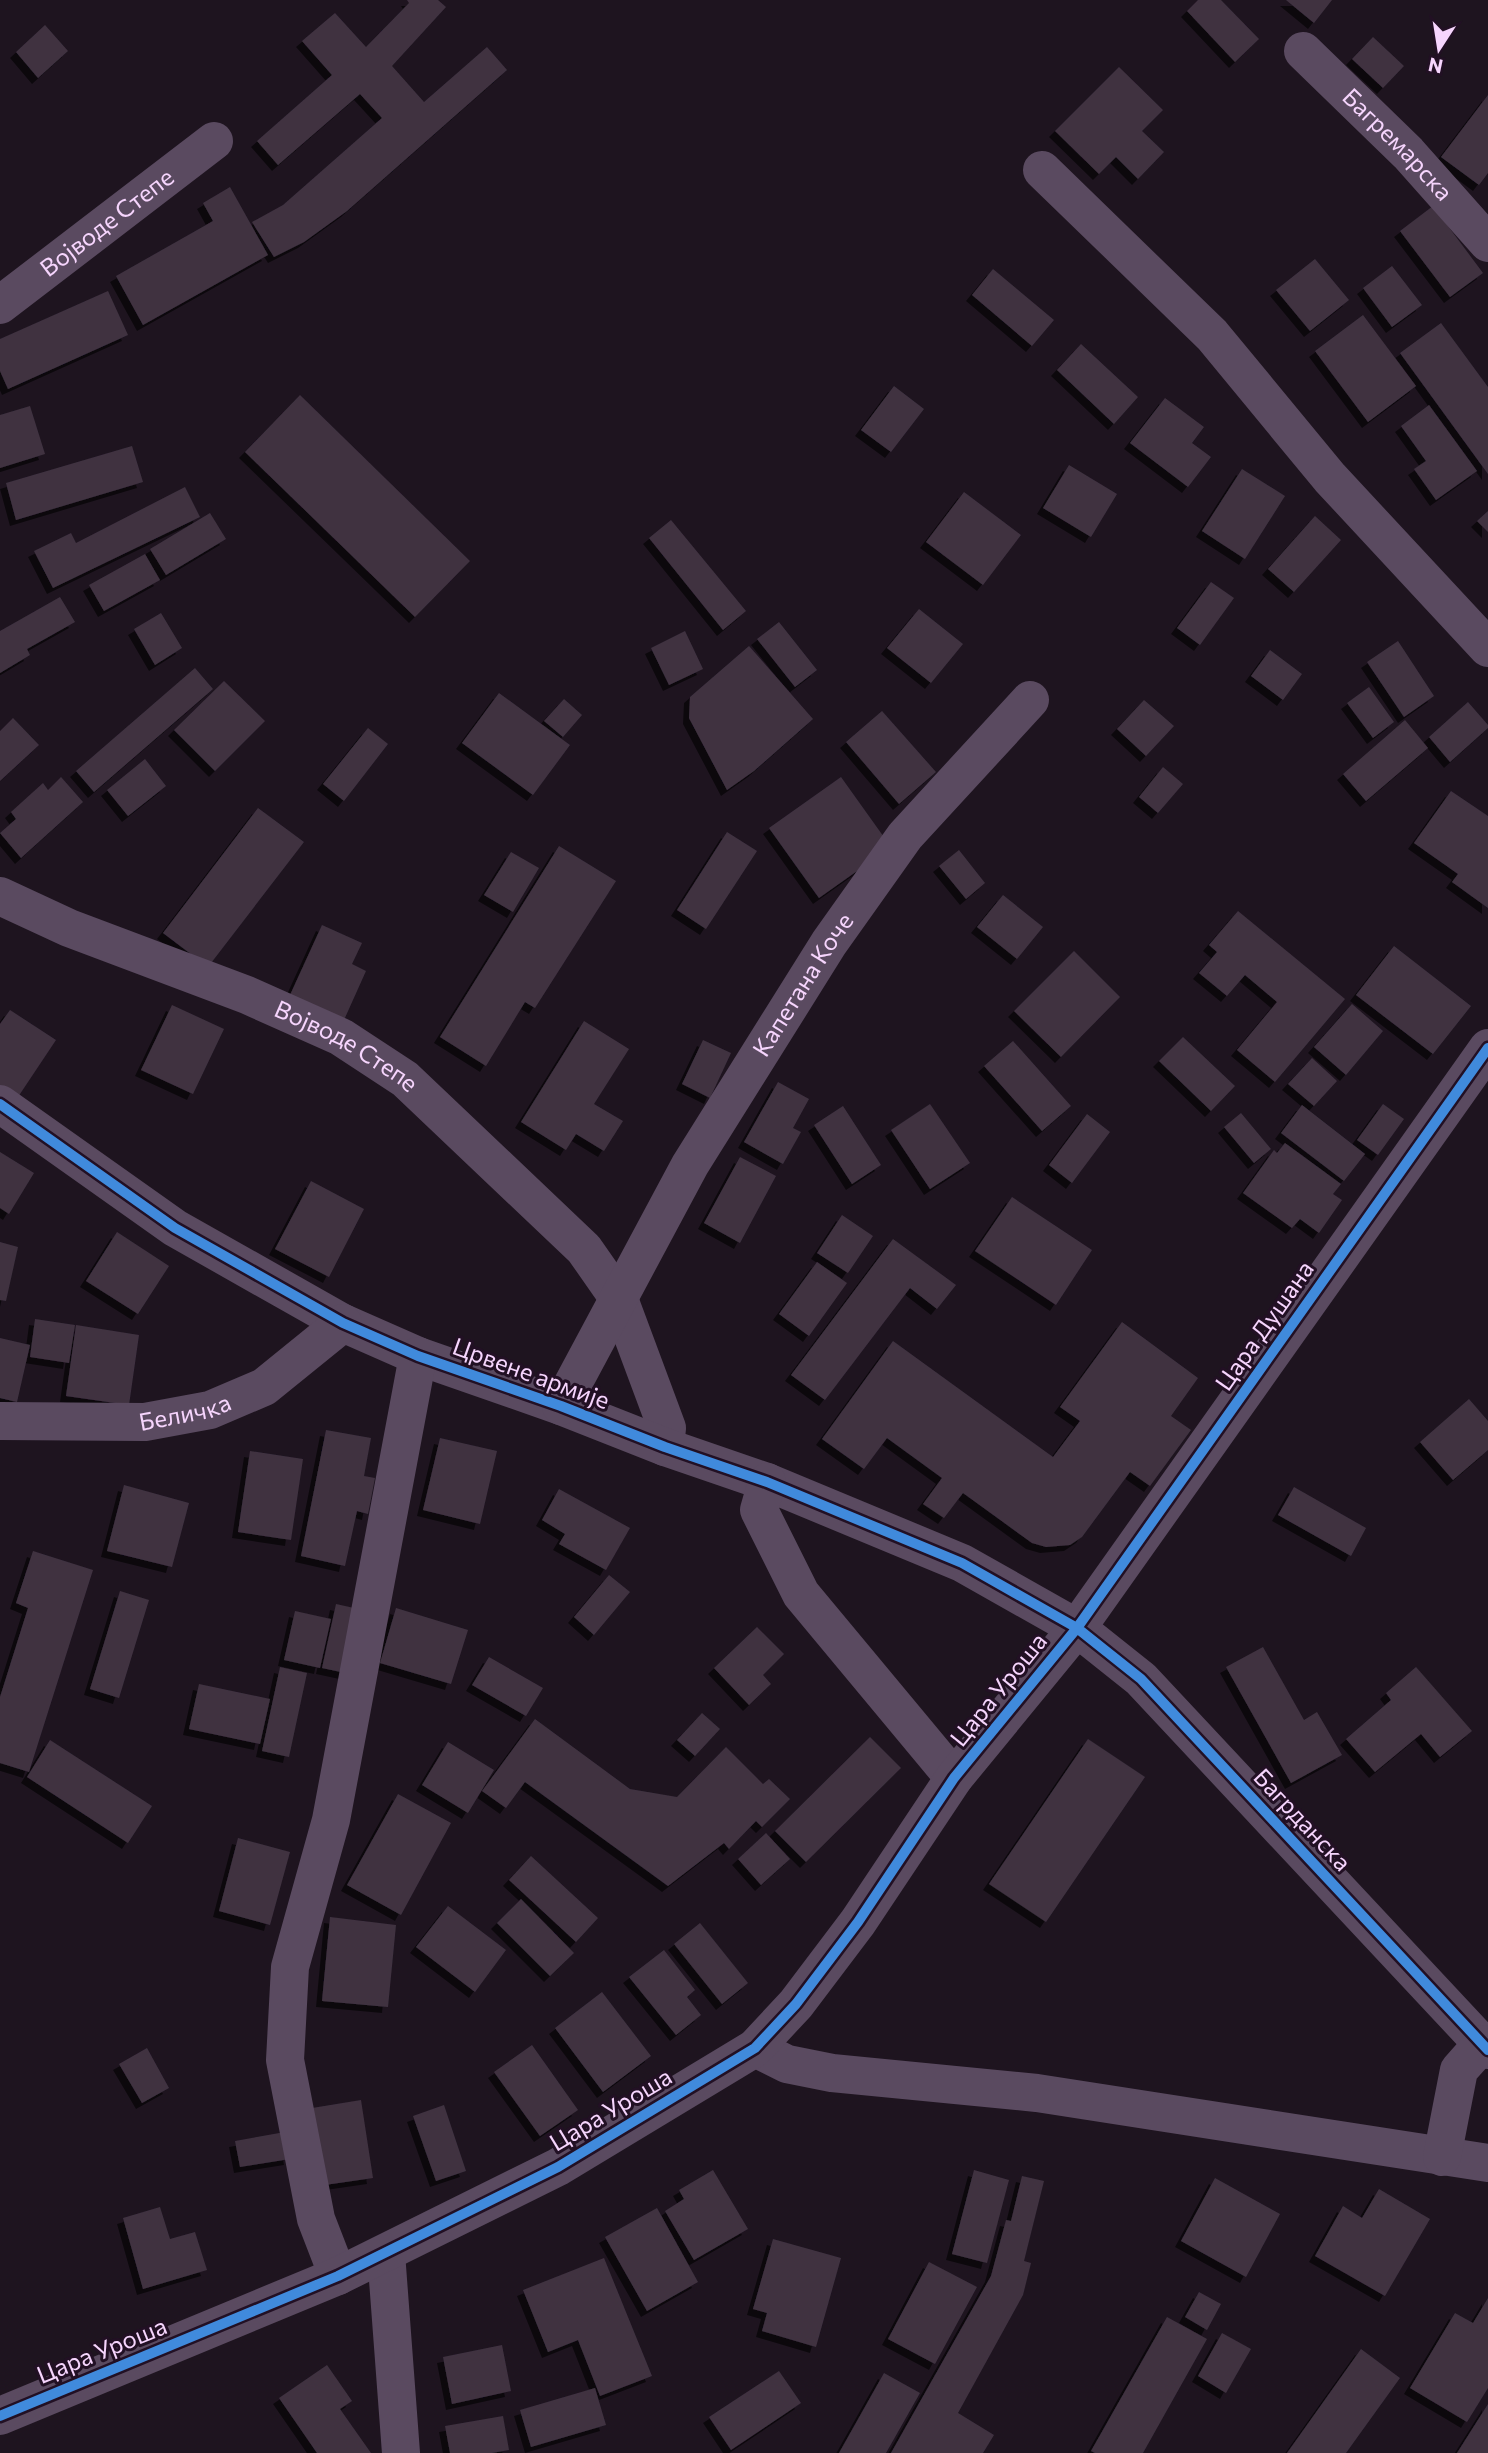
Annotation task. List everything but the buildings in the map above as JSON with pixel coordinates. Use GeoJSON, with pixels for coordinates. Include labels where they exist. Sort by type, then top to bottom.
{"type":"FeatureCollection","features":[{"type":"Feature","properties":{"kind":"street","name":"Багремарска"},"geometry":{"type":"LineString","coordinates":[[1303,51],[1408,153],[1488,243]]}},
{"type":"Feature","properties":{"kind":"street","name":"Војводе Степе"},"geometry":{"type":"LineString","coordinates":[[0,305],[214,141]]}},
{"type":"Feature","properties":{"kind":"street"},"geometry":{"type":"LineString","coordinates":[[1042,170],[1212,335],[1330,478],[1488,648]]}},
{"type":"Feature","properties":{"kind":"street","name":"Капетана Коче"},"geometry":{"type":"LineString","coordinates":[[561,1406],[690,1165],[829,943],[905,836],[1030,700]]}},
{"type":"Feature","properties":{"kind":"street","name":"Војводе Степе"},"geometry":{"type":"LineString","coordinates":[[0,896],[69,928],[247,995],[352,1044],[405,1079],[492,1160],[584,1250],[619,1299]]}},
{"type":"Feature","properties":{"kind":"street","name":"Цара Душана"},"geometry":{"type":"LineString","coordinates":[[1077,1628],[1488,1048]]}},
{"type":"Feature","properties":{"kind":"street","name":"Црвене армије"},"geometry":{"type":"LineString","coordinates":[[0,1104],[175,1228],[343,1322],[418,1356],[767,1482],[962,1563],[1077,1628]]}},
{"type":"Feature","properties":{"kind":"street"},"geometry":{"type":"LineString","coordinates":[[619,1299],[667,1428],[666,1447]]}},
{"type":"Feature","properties":{"kind":"street","name":"Беличка"},"geometry":{"type":"LineString","coordinates":[[0,1421],[145,1422],[211,1410],[264,1387],[343,1322]]}},
{"type":"Feature","properties":{"kind":"street"},"geometry":{"type":"LineString","coordinates":[[338,2276],[316,2219],[285,2060],[290,1967],[331,1820],[418,1356]]}},
{"type":"Feature","properties":{"kind":"street"},"geometry":{"type":"LineString","coordinates":[[767,1482],[759,1510],[801,1594],[954,1778]]}},
{"type":"Feature","properties":{"kind":"street","name":"Цара Уроша"},"geometry":{"type":"LineString","coordinates":[[0,2416],[338,2276],[386,2253],[558,2167],[755,2048],[796,2004],[858,1922],[954,1778],[1077,1628]]}},
{"type":"Feature","properties":{"kind":"street","name":"Багрданска"},"geometry":{"type":"LineString","coordinates":[[1077,1628],[1141,1679],[1485,2047]]}},
{"type":"Feature","properties":{"kind":"street"},"geometry":{"type":"LineString","coordinates":[[1442,2157],[1459,2070],[1485,2047]]}},
{"type":"Feature","properties":{"kind":"street"},"geometry":{"type":"LineString","coordinates":[[755,2048],[787,2064],[832,2073],[1037,2093],[1488,2163]]}},
{"type":"Feature","properties":{"kind":"street"},"geometry":{"type":"LineString","coordinates":[[386,2253],[401,2453]]}},
{"type":"Feature","properties":{"kind":"cycle path"},"geometry":{"type":"LineString","coordinates":[[0,2416],[338,2276],[558,2167],[755,2048],[796,2004],[858,1922],[954,1778],[1077,1628],[1488,1048]]}},
{"type":"Feature","properties":{"kind":"cycle path"},"geometry":{"type":"LineString","coordinates":[[0,1104],[175,1228],[343,1323],[418,1356],[767,1482],[962,1563],[1077,1628],[1141,1679],[1488,2050]]}}]}
